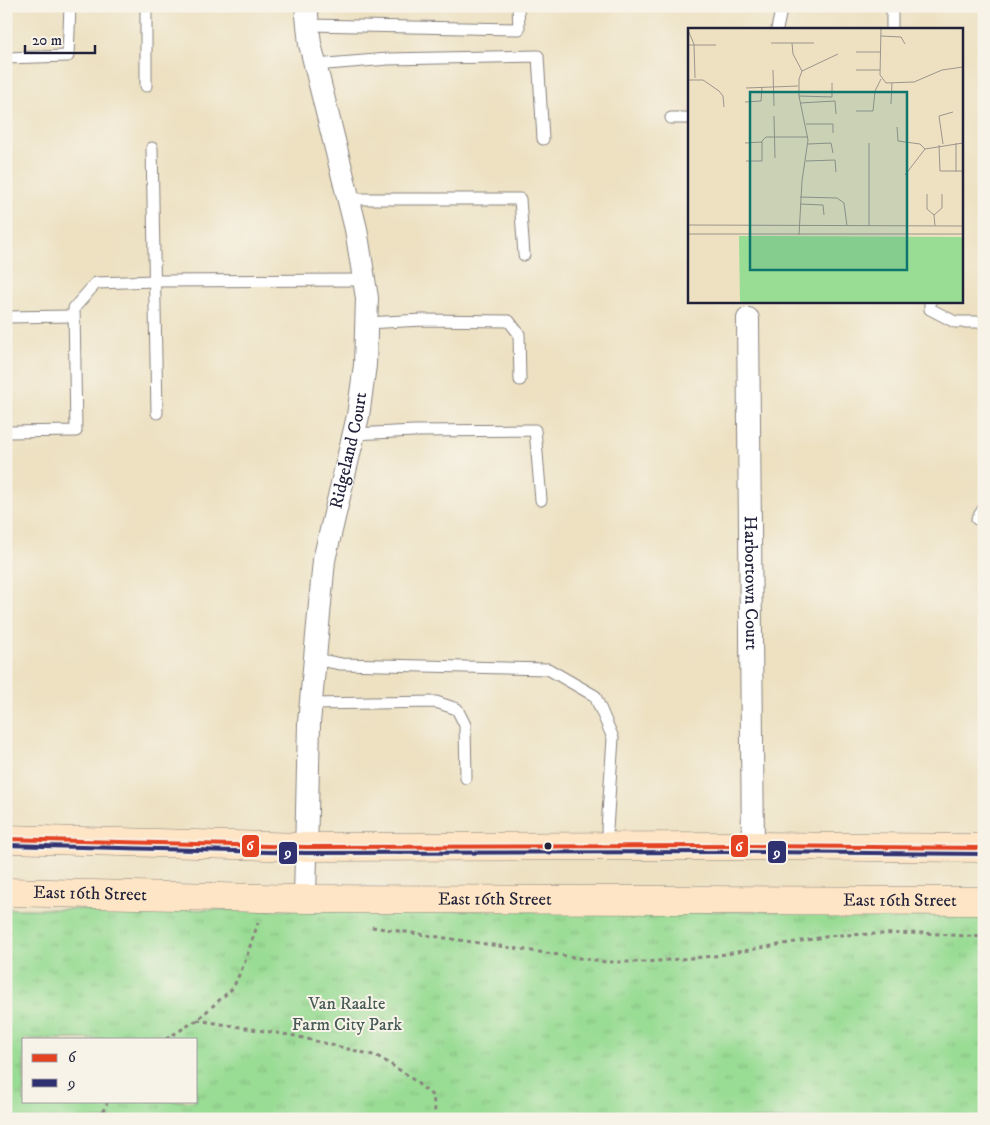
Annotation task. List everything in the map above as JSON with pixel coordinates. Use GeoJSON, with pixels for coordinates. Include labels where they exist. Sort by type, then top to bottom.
{"type":"FeatureCollection","features":[{"type":"Feature","properties":{"kind":"main road"},"geometry":{"type":"LineString","coordinates":[[6,839],[306,847],[753,846],[984,848]]}},
{"type":"Feature","properties":{"kind":"main road","name":"East 16th Street"},"geometry":{"type":"LineString","coordinates":[[6,892],[305,899],[984,901]]}},
{"type":"Feature","properties":{"kind":"street","name":"Ridgeland Court"},"geometry":{"type":"LineString","coordinates":[[305,899],[311,704],[324,560],[354,434],[365,365],[367,298],[349,199],[315,65],[306,16]]}},
{"type":"Feature","properties":{"kind":"street","name":"Harbortown Court"},"geometry":{"type":"LineString","coordinates":[[748,319],[753,846]]}},
{"type":"Feature","properties":{"kind":"lane"},"geometry":{"type":"LineString","coordinates":[[6,58],[68,56],[70,6]]}},
{"type":"Feature","properties":{"kind":"lane"},"geometry":{"type":"LineString","coordinates":[[146,6],[146,86]]}},
{"type":"Feature","properties":{"kind":"lane"},"geometry":{"type":"LineString","coordinates":[[306,16],[519,29],[518,6]]}},
{"type":"Feature","properties":{"kind":"lane"},"geometry":{"type":"LineString","coordinates":[[777,28],[782,6]]}},
{"type":"Feature","properties":{"kind":"lane"},"geometry":{"type":"LineString","coordinates":[[892,6],[892,28]]}},
{"type":"Feature","properties":{"kind":"lane"},"geometry":{"type":"LineString","coordinates":[[315,65],[388,60],[538,56],[543,139]]}},
{"type":"Feature","properties":{"kind":"lane"},"geometry":{"type":"LineString","coordinates":[[671,118],[688,118]]}},
{"type":"Feature","properties":{"kind":"lane"},"geometry":{"type":"LineString","coordinates":[[152,148],[157,413]]}},
{"type":"Feature","properties":{"kind":"lane"},"geometry":{"type":"LineString","coordinates":[[349,199],[520,199],[524,255]]}},
{"type":"Feature","properties":{"kind":"lane"},"geometry":{"type":"LineString","coordinates":[[6,432],[76,431],[74,308],[96,283],[364,280]]}},
{"type":"Feature","properties":{"kind":"lane"},"geometry":{"type":"LineString","coordinates":[[930,302],[930,309],[955,322],[984,322]]}},
{"type":"Feature","properties":{"kind":"lane"},"geometry":{"type":"LineString","coordinates":[[6,317],[74,316]]}},
{"type":"Feature","properties":{"kind":"lane"},"geometry":{"type":"LineString","coordinates":[[366,323],[422,320],[509,321],[519,334],[520,380]]}},
{"type":"Feature","properties":{"kind":"lane"},"geometry":{"type":"LineString","coordinates":[[354,434],[414,431],[536,430],[541,500]]}},
{"type":"Feature","properties":{"kind":"lane"},"geometry":{"type":"LineString","coordinates":[[977,519],[984,508]]}},
{"type":"Feature","properties":{"kind":"lane"},"geometry":{"type":"LineString","coordinates":[[315,659],[340,664],[548,669],[595,696],[613,738],[607,829],[609,846]]}},
{"type":"Feature","properties":{"kind":"lane"},"geometry":{"type":"LineString","coordinates":[[311,704],[436,702],[457,709],[466,725],[466,778]]}},
{"type":"Feature","properties":{"kind":"path"},"geometry":{"type":"LineString","coordinates":[[168,1038],[197,1020],[233,988],[260,920],[250,920]]}},
{"type":"Feature","properties":{"kind":"path"},"geometry":{"type":"LineString","coordinates":[[366,926],[606,962],[646,962],[714,956],[836,935],[922,933],[984,937]]}},
{"type":"Feature","properties":{"kind":"path"},"geometry":{"type":"LineString","coordinates":[[197,1020],[295,1036],[377,1056],[406,1074],[433,1096],[436,1119]]}},
{"type":"Feature","properties":{"kind":"path"},"geometry":{"type":"LineString","coordinates":[[99,1119],[108,1102]]}},
{"type":"Feature","properties":{"kind":"green space","name":"Van Raalte Farm City Park"},"geometry":{"type":"Polygon","coordinates":[[[6,909],[984,912],[984,1119],[6,1119],[6,909]]]}},
{"type":"Feature","properties":{"kind":"transit line","name":"6"},"geometry":{"type":"LineString","coordinates":[[6,839],[306,847],[753,846],[984,848]]}},
{"type":"Feature","properties":{"kind":"transit line","name":"9"},"geometry":{"type":"LineString","coordinates":[[6,845],[306,853],[753,852],[984,854]]}}]}
